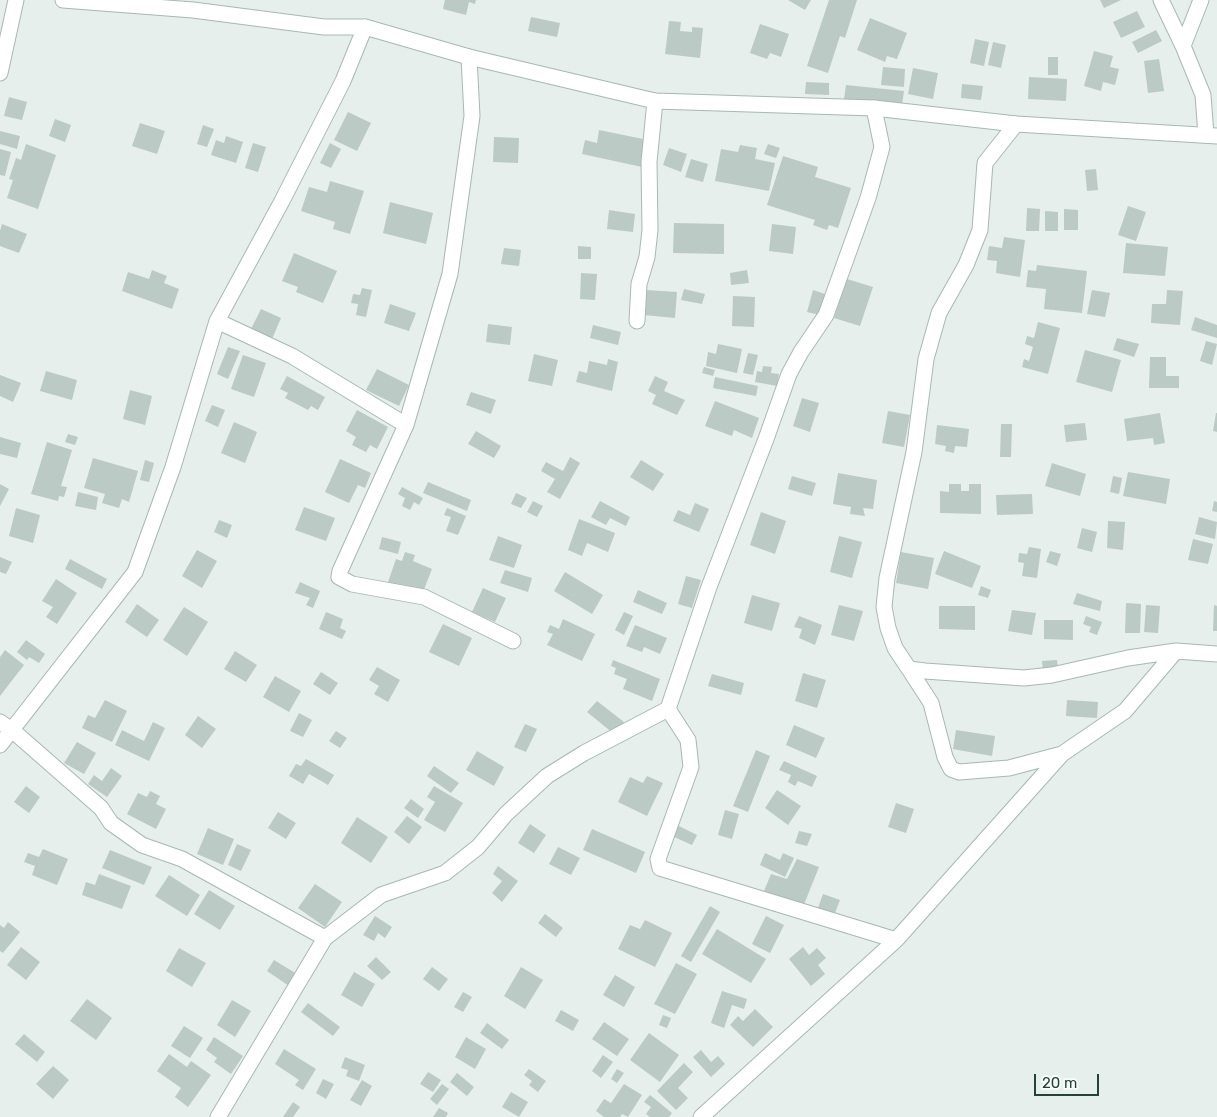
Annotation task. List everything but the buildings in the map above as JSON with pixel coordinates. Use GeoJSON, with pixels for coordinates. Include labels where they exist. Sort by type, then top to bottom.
{"type":"FeatureCollection","features":[{"type":"Feature","properties":{"kind":"street"},"geometry":{"type":"LineString","coordinates":[[0,73],[16,0]]}},
{"type":"Feature","properties":{"kind":"street"},"geometry":{"type":"LineString","coordinates":[[62,0],[193,5],[324,27],[365,27],[469,57],[655,101],[874,108],[1016,124],[1212,136],[1203,95],[1183,46],[1161,0]]}},
{"type":"Feature","properties":{"kind":"street"},"geometry":{"type":"LineString","coordinates":[[1183,46],[1201,0]]}},
{"type":"Feature","properties":{"kind":"street"},"geometry":{"type":"LineString","coordinates":[[0,745],[6,726],[135,572],[173,467],[217,321],[282,202],[339,89],[365,27]]}},
{"type":"Feature","properties":{"kind":"street"},"geometry":{"type":"LineString","coordinates":[[469,57],[472,116],[451,265],[406,425],[340,571],[339,577],[342,581],[352,584],[424,597],[513,641]]}},
{"type":"Feature","properties":{"kind":"street"},"geometry":{"type":"LineString","coordinates":[[637,321],[639,284],[647,257],[650,230],[649,162],[655,101]]}},
{"type":"Feature","properties":{"kind":"street"},"geometry":{"type":"LineString","coordinates":[[218,1117],[326,938],[381,895],[445,873],[478,847],[506,814],[547,776],[584,753],[668,709],[709,587],[766,440],[789,374],[801,352],[826,315],[868,198],[882,147],[874,108]]}},
{"type":"Feature","properties":{"kind":"street"},"geometry":{"type":"LineString","coordinates":[[1016,124],[985,163],[980,230],[966,265],[940,313],[926,359],[914,452],[888,578],[884,607],[895,648],[932,703],[945,757],[951,769],[959,772],[1009,768],[1062,754]]}},
{"type":"Feature","properties":{"kind":"street"},"geometry":{"type":"LineString","coordinates":[[217,321],[292,356],[406,425]]}},
{"type":"Feature","properties":{"kind":"street"},"geometry":{"type":"LineString","coordinates":[[909,669],[1024,678],[1052,675],[1128,658],[1176,651],[1217,654]]}},
{"type":"Feature","properties":{"kind":"street"},"geometry":{"type":"LineString","coordinates":[[701,1117],[896,940],[1062,754],[1125,711],[1176,651]]}},
{"type":"Feature","properties":{"kind":"street"},"geometry":{"type":"LineString","coordinates":[[668,709],[688,740],[691,767],[658,859],[660,868],[896,940]]}},
{"type":"Feature","properties":{"kind":"street"},"geometry":{"type":"LineString","coordinates":[[6,726],[101,808],[111,823],[142,845],[182,859],[326,938]]}}]}
